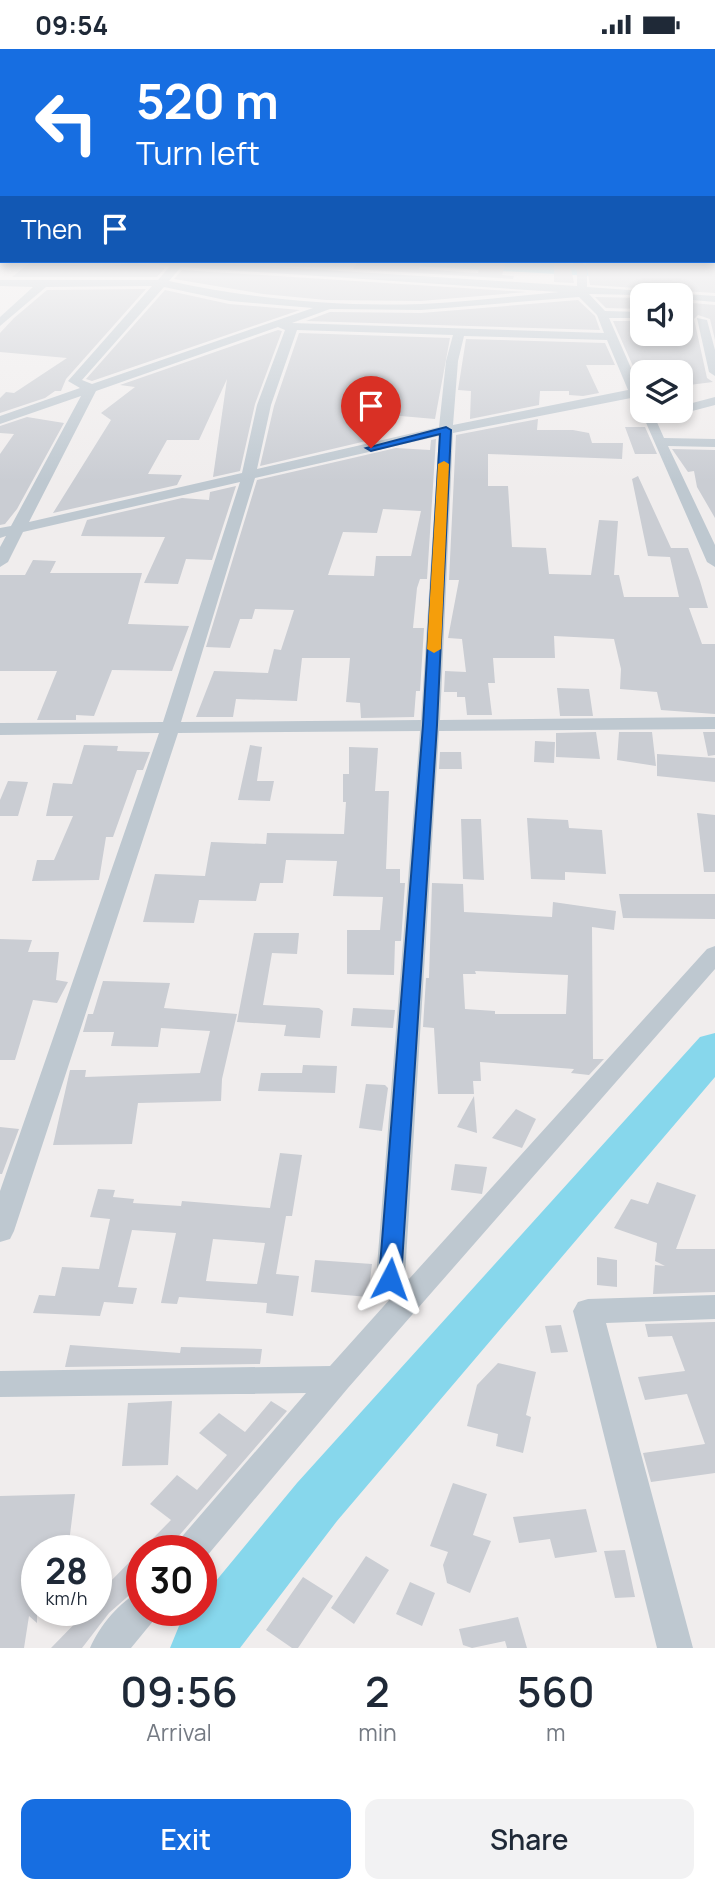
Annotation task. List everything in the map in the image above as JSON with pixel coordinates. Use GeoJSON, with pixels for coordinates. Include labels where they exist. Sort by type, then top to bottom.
{"type":"FeatureCollection","features":[{"type":"Feature","properties":{"kind":"street"},"geometry":{"type":"LineString","coordinates":[[89,387],[74,381],[117,333]]}},
{"type":"Feature","properties":{"kind":"street"},"geometry":{"type":"LineString","coordinates":[[0,420],[251,333]]}},
{"type":"Feature","properties":{"kind":"street"},"geometry":{"type":"LineString","coordinates":[[0,1231],[170,728],[248,478],[264,405],[290,333]]}},
{"type":"Feature","properties":{"kind":"street"},"geometry":{"type":"LineString","coordinates":[[447,333],[613,337]]}},
{"type":"Feature","properties":{"kind":"street"},"geometry":{"type":"LineString","coordinates":[[410,1298],[390,1279],[430,725],[446,430],[452,361],[458,333]]}},
{"type":"Feature","properties":{"kind":"street"},"geometry":{"type":"LineString","coordinates":[[611,333],[630,380]]}},
{"type":"Feature","properties":{"kind":"street"},"geometry":{"type":"LineString","coordinates":[[701,333],[715,372]]}},
{"type":"Feature","properties":{"kind":"street"},"geometry":{"type":"LineString","coordinates":[[0,562],[90,391],[89,387]]}},
{"type":"Feature","properties":{"kind":"street"},"geometry":{"type":"LineString","coordinates":[[0,533],[248,478],[446,430],[630,394]]}},
{"type":"Feature","properties":{"kind":"street"},"geometry":{"type":"LineString","coordinates":[[693,407],[715,402]]}},
{"type":"Feature","properties":{"kind":"street"},"geometry":{"type":"LineString","coordinates":[[650,423],[715,562]]}},
{"type":"Feature","properties":{"kind":"street"},"geometry":{"type":"LineString","coordinates":[[660,442],[715,443]]}},
{"type":"Feature","properties":{"kind":"street"},"geometry":{"type":"LineString","coordinates":[[0,729],[715,723]]}},
{"type":"Feature","properties":{"kind":"street"},"geometry":{"type":"LineString","coordinates":[[205,1535],[337,1379],[715,954]]}},
{"type":"Feature","properties":{"kind":"street"},"geometry":{"type":"LineString","coordinates":[[675,1648],[588,1311],[715,1307]]}},
{"type":"Feature","properties":{"kind":"street"},"geometry":{"type":"LineString","coordinates":[[0,1384],[337,1379]]}},
{"type":"Feature","properties":{"kind":"street"},"geometry":{"type":"LineString","coordinates":[[108,1648],[127,1626]]}},
{"type":"Feature","properties":{"kind":"building"},"geometry":{"type":"Polygon","coordinates":[[[0,333],[107,333],[66,379],[61,391],[0,413],[0,398],[6,392],[14,393],[67,358],[0,352],[0,333]]]}},
{"type":"Feature","properties":{"kind":"building"},"geometry":{"type":"Polygon","coordinates":[[[127,333],[234,333],[92,381],[86,379],[127,333]]]}},
{"type":"Feature","properties":{"kind":"building"},"geometry":{"type":"Polygon","coordinates":[[[270,333],[281,333],[255,404],[240,471],[213,477],[227,379],[199,440],[167,440],[148,474],[182,475],[177,485],[53,513],[111,420],[101,413],[135,387],[120,385],[270,333]]]}},
{"type":"Feature","properties":{"kind":"building"},"geometry":{"type":"Polygon","coordinates":[[[299,333],[450,338],[435,419],[389,415],[379,438],[260,466],[274,406],[299,333]]]}},
{"type":"Feature","properties":{"kind":"building"},"geometry":{"type":"Polygon","coordinates":[[[618,333],[630,333],[630,346],[693,346],[693,333],[697,333],[707,378],[713,382],[693,384],[693,360],[630,360],[618,333]]]}},
{"type":"Feature","properties":{"kind":"building"},"geometry":{"type":"Polygon","coordinates":[[[466,339],[605,343],[615,365],[586,365],[599,393],[583,396],[569,395],[569,391],[540,391],[539,405],[470,419],[471,391],[458,390],[466,339]]]}},
{"type":"Feature","properties":{"kind":"building"},"geometry":{"type":"Polygon","coordinates":[[[27,417],[64,423],[17,509],[5,524],[0,525],[0,454],[14,434],[0,433],[0,426],[27,417]]]}},
{"type":"Feature","properties":{"kind":"building"},"geometry":{"type":"Polygon","coordinates":[[[538,419],[537,430],[573,430],[589,433],[592,443],[623,443],[622,459],[488,454],[488,486],[508,486],[512,547],[546,548],[549,574],[591,575],[599,520],[618,521],[614,575],[619,575],[624,597],[679,597],[670,557],[648,556],[632,479],[638,476],[671,548],[688,548],[700,581],[708,608],[689,608],[702,644],[715,644],[715,714],[661,710],[657,692],[620,689],[621,669],[614,639],[554,636],[555,658],[493,658],[495,683],[488,683],[492,715],[467,715],[465,697],[457,697],[457,692],[444,692],[445,671],[466,672],[462,639],[448,638],[459,580],[449,580],[456,435],[538,419]]]}},
{"type":"Feature","properties":{"kind":"building"},"geometry":{"type":"Polygon","coordinates":[[[625,427],[645,427],[657,454],[635,454],[625,427]]]}},
{"type":"Feature","properties":{"kind":"building"},"geometry":{"type":"Polygon","coordinates":[[[436,439],[427,579],[420,579],[417,588],[413,628],[424,628],[420,691],[416,691],[414,717],[361,718],[360,703],[346,702],[350,658],[302,658],[297,701],[236,699],[233,717],[196,717],[214,671],[268,673],[274,649],[281,650],[294,610],[255,609],[252,619],[240,619],[230,648],[206,647],[257,480],[396,448],[430,450],[431,440],[436,439]],[[383,509],[377,533],[343,532],[328,575],[374,576],[376,556],[411,556],[421,511],[383,509]]]}},
{"type":"Feature","properties":{"kind":"building"},"geometry":{"type":"Polygon","coordinates":[[[672,449],[715,450],[715,518],[697,487],[694,471],[688,472],[672,449]]]}},
{"type":"Feature","properties":{"kind":"building"},"geometry":{"type":"Polygon","coordinates":[[[236,486],[212,560],[186,559],[178,584],[144,583],[165,537],[81,536],[87,520],[182,498],[209,500],[210,492],[236,486]]]}},
{"type":"Feature","properties":{"kind":"building"},"geometry":{"type":"Polygon","coordinates":[[[33,560],[56,561],[50,573],[142,573],[128,624],[189,626],[172,671],[112,670],[94,716],[76,715],[76,720],[37,720],[57,671],[0,671],[0,575],[25,575],[33,560]]]}},
{"type":"Feature","properties":{"kind":"building"},"geometry":{"type":"Polygon","coordinates":[[[557,688],[589,689],[593,716],[560,716],[557,688]]]}},
{"type":"Feature","properties":{"kind":"building"},"geometry":{"type":"Polygon","coordinates":[[[596,732],[600,759],[556,757],[556,733],[596,732]]]}},
{"type":"Feature","properties":{"kind":"building"},"geometry":{"type":"Polygon","coordinates":[[[619,732],[652,732],[656,766],[617,760],[619,732]]]}},
{"type":"Feature","properties":{"kind":"building"},"geometry":{"type":"Polygon","coordinates":[[[703,732],[715,732],[715,755],[708,756],[703,732]]]}},
{"type":"Feature","properties":{"kind":"building"},"geometry":{"type":"Polygon","coordinates":[[[535,741],[555,742],[554,763],[534,762],[535,741]]]}},
{"type":"Feature","properties":{"kind":"building"},"geometry":{"type":"Polygon","coordinates":[[[84,745],[118,746],[117,751],[150,752],[143,770],[137,770],[113,837],[106,837],[99,880],[32,881],[37,860],[54,860],[73,816],[46,816],[53,783],[72,784],[84,745]]]}},
{"type":"Feature","properties":{"kind":"building"},"geometry":{"type":"Polygon","coordinates":[[[250,745],[262,747],[257,781],[274,781],[270,801],[238,800],[250,745]]]}},
{"type":"Feature","properties":{"kind":"building"},"geometry":{"type":"Polygon","coordinates":[[[349,747],[378,748],[375,791],[389,791],[386,869],[400,869],[400,883],[405,883],[401,941],[395,941],[394,975],[347,974],[347,930],[380,930],[383,897],[333,896],[337,861],[286,860],[283,883],[260,883],[256,901],[199,900],[194,923],[143,922],[155,874],[205,876],[211,842],[266,844],[267,833],[344,834],[346,802],[343,802],[343,774],[349,774],[349,747]]]}},
{"type":"Feature","properties":{"kind":"building"},"geometry":{"type":"Polygon","coordinates":[[[440,752],[461,752],[462,769],[439,769],[440,752]]]}},
{"type":"Feature","properties":{"kind":"building"},"geometry":{"type":"Polygon","coordinates":[[[657,754],[715,758],[715,782],[657,776],[657,754]]]}},
{"type":"Feature","properties":{"kind":"building"},"geometry":{"type":"Polygon","coordinates":[[[8,781],[28,782],[18,816],[0,816],[0,800],[8,781]]]}},
{"type":"Feature","properties":{"kind":"building"},"geometry":{"type":"Polygon","coordinates":[[[697,813],[715,815],[715,872],[704,872],[697,813]]]}},
{"type":"Feature","properties":{"kind":"building"},"geometry":{"type":"Polygon","coordinates":[[[527,818],[568,820],[569,828],[602,830],[606,874],[565,872],[565,880],[531,879],[527,818]]]}},
{"type":"Feature","properties":{"kind":"building"},"geometry":{"type":"Polygon","coordinates":[[[461,819],[481,819],[484,880],[463,879],[461,819]]]}},
{"type":"Feature","properties":{"kind":"building"},"geometry":{"type":"Polygon","coordinates":[[[432,883],[463,884],[464,912],[552,917],[553,902],[616,911],[614,930],[592,927],[593,1059],[604,1059],[589,1075],[571,1073],[574,1069],[480,1062],[481,1081],[473,1081],[474,1094],[438,1094],[434,1028],[423,1027],[426,978],[429,978],[432,883]],[[475,971],[476,974],[463,974],[465,1009],[495,1011],[495,1014],[566,1014],[568,975],[475,971]]]}},
{"type":"Feature","properties":{"kind":"building"},"geometry":{"type":"Polygon","coordinates":[[[619,894],[715,894],[715,919],[623,918],[619,894]]]}},
{"type":"Feature","properties":{"kind":"building"},"geometry":{"type":"Polygon","coordinates":[[[254,933],[299,933],[297,954],[272,953],[263,1005],[319,1008],[323,1011],[320,1038],[284,1036],[286,1025],[237,1022],[254,933]]]}},
{"type":"Feature","properties":{"kind":"building"},"geometry":{"type":"Polygon","coordinates":[[[0,939],[32,940],[28,952],[59,952],[56,980],[68,982],[57,1003],[33,1000],[15,1060],[0,1060],[0,939]]]}},
{"type":"Feature","properties":{"kind":"building"},"geometry":{"type":"Polygon","coordinates":[[[103,981],[170,983],[164,1008],[237,1014],[222,1079],[221,1101],[138,1103],[132,1144],[53,1145],[70,1070],[86,1070],[85,1077],[200,1073],[210,1031],[161,1028],[158,1047],[111,1046],[114,1032],[83,1032],[88,1014],[93,1014],[103,981]]]}},
{"type":"Feature","properties":{"kind":"building"},"geometry":{"type":"Polygon","coordinates":[[[353,1008],[395,1010],[393,1028],[351,1026],[353,1008]]]}},
{"type":"Feature","properties":{"kind":"building"},"geometry":{"type":"Polygon","coordinates":[[[303,1065],[337,1066],[335,1093],[258,1091],[261,1073],[302,1073],[303,1065]]]}},
{"type":"Feature","properties":{"kind":"building"},"geometry":{"type":"Polygon","coordinates":[[[366,1084],[385,1085],[388,1088],[382,1131],[359,1128],[366,1084]]]}},
{"type":"Feature","properties":{"kind":"building"},"geometry":{"type":"Polygon","coordinates":[[[474,1096],[477,1133],[457,1127],[474,1096]]]}},
{"type":"Feature","properties":{"kind":"building"},"geometry":{"type":"Polygon","coordinates":[[[516,1109],[536,1119],[522,1148],[492,1138],[516,1109]]]}},
{"type":"Feature","properties":{"kind":"building"},"geometry":{"type":"Polygon","coordinates":[[[0,1127],[19,1129],[2,1174],[0,1174],[0,1127]]]}},
{"type":"Feature","properties":{"kind":"building"},"geometry":{"type":"Polygon","coordinates":[[[280,1153],[302,1155],[292,1216],[286,1216],[276,1274],[299,1276],[293,1316],[266,1313],[267,1303],[179,1297],[177,1304],[161,1303],[176,1233],[132,1230],[118,1287],[137,1288],[133,1304],[104,1302],[100,1316],[33,1313],[39,1295],[55,1296],[62,1267],[99,1269],[110,1219],[90,1217],[98,1189],[115,1190],[113,1197],[134,1199],[133,1203],[181,1206],[182,1201],[270,1208],[280,1153]],[[213,1239],[206,1281],[257,1284],[265,1243],[213,1239]]]}},
{"type":"Feature","properties":{"kind":"building"},"geometry":{"type":"Polygon","coordinates":[[[455,1164],[487,1167],[482,1194],[451,1190],[455,1164]]]}},
{"type":"Feature","properties":{"kind":"building"},"geometry":{"type":"Polygon","coordinates":[[[657,1182],[696,1195],[676,1249],[715,1249],[715,1292],[653,1294],[655,1265],[665,1266],[655,1261],[657,1243],[614,1228],[631,1199],[648,1204],[657,1182]]]}},
{"type":"Feature","properties":{"kind":"building"},"geometry":{"type":"Polygon","coordinates":[[[597,1257],[617,1260],[617,1287],[597,1285],[597,1257]]]}},
{"type":"Feature","properties":{"kind":"building"},"geometry":{"type":"Polygon","coordinates":[[[315,1260],[372,1264],[368,1297],[311,1292],[315,1260]]]}},
{"type":"Feature","properties":{"kind":"building"},"geometry":{"type":"Polygon","coordinates":[[[715,1322],[715,1473],[651,1482],[643,1453],[705,1444],[687,1394],[645,1400],[638,1377],[685,1371],[672,1336],[648,1337],[645,1324],[715,1322]]]}},
{"type":"Feature","properties":{"kind":"building"},"geometry":{"type":"Polygon","coordinates":[[[561,1325],[568,1352],[551,1353],[545,1326],[561,1325]]]}},
{"type":"Feature","properties":{"kind":"building"},"geometry":{"type":"Polygon","coordinates":[[[70,1345],[180,1353],[181,1347],[262,1349],[260,1364],[65,1367],[70,1345]]]}},
{"type":"Feature","properties":{"kind":"building"},"geometry":{"type":"Polygon","coordinates":[[[498,1363],[536,1372],[526,1415],[531,1417],[523,1453],[496,1446],[498,1434],[467,1426],[477,1385],[498,1363]]]}},
{"type":"Feature","properties":{"kind":"building"},"geometry":{"type":"Polygon","coordinates":[[[172,1401],[168,1465],[122,1466],[128,1403],[172,1401]]]}},
{"type":"Feature","properties":{"kind":"building"},"geometry":{"type":"Polygon","coordinates":[[[271,1401],[287,1411],[180,1535],[156,1535],[171,1520],[150,1504],[177,1475],[197,1490],[227,1455],[199,1433],[219,1413],[245,1432],[271,1401]]]}},
{"type":"Feature","properties":{"kind":"building"},"geometry":{"type":"Polygon","coordinates":[[[453,1483],[487,1494],[473,1535],[491,1541],[470,1593],[447,1583],[443,1565],[448,1552],[430,1546],[453,1483]]]}},
{"type":"Feature","properties":{"kind":"building"},"geometry":{"type":"Polygon","coordinates":[[[75,1494],[70,1535],[21,1535],[21,1626],[27,1626],[24,1648],[0,1648],[0,1496],[75,1494]]]}},
{"type":"Feature","properties":{"kind":"building"},"geometry":{"type":"Polygon","coordinates":[[[586,1509],[597,1552],[555,1558],[550,1539],[519,1543],[513,1517],[586,1509]]]}},
{"type":"Feature","properties":{"kind":"building"},"geometry":{"type":"Polygon","coordinates":[[[625,1550],[635,1597],[615,1598],[604,1551],[625,1550]]]}},
{"type":"Feature","properties":{"kind":"building"},"geometry":{"type":"Polygon","coordinates":[[[366,1556],[389,1570],[354,1624],[331,1608],[366,1556]]]}},
{"type":"Feature","properties":{"kind":"building"},"geometry":{"type":"Polygon","coordinates":[[[126,1566],[126,1598],[112,1610],[112,1580],[126,1566]]]}},
{"type":"Feature","properties":{"kind":"building"},"geometry":{"type":"Polygon","coordinates":[[[303,1577],[333,1596],[298,1648],[292,1648],[266,1630],[303,1577]]]}},
{"type":"Feature","properties":{"kind":"building"},"geometry":{"type":"Polygon","coordinates":[[[410,1582],[435,1593],[422,1626],[396,1614],[410,1582]]]}},
{"type":"Feature","properties":{"kind":"building"},"geometry":{"type":"Polygon","coordinates":[[[518,1617],[527,1648],[507,1648],[505,1641],[472,1648],[463,1645],[459,1629],[518,1617]]]}},
{"type":"Feature","properties":{"kind":"building"},"geometry":{"type":"Polygon","coordinates":[[[72,1626],[99,1626],[82,1648],[51,1648],[72,1626]]]}},
{"type":"Feature","properties":{"kind":"waterway"},"geometry":{"type":"LineString","coordinates":[[201,1648],[317,1502],[715,1048]]}},
{"type":"Feature","properties":{"kind":"slow traffic"},"geometry":{"type":"LineString","coordinates":[[434,649],[444,464]]}},
{"type":"Feature","properties":{"kind":"route"},"geometry":{"type":"LineString","coordinates":[[371,448],[446,430],[430,725],[390,1279]]}}]}
